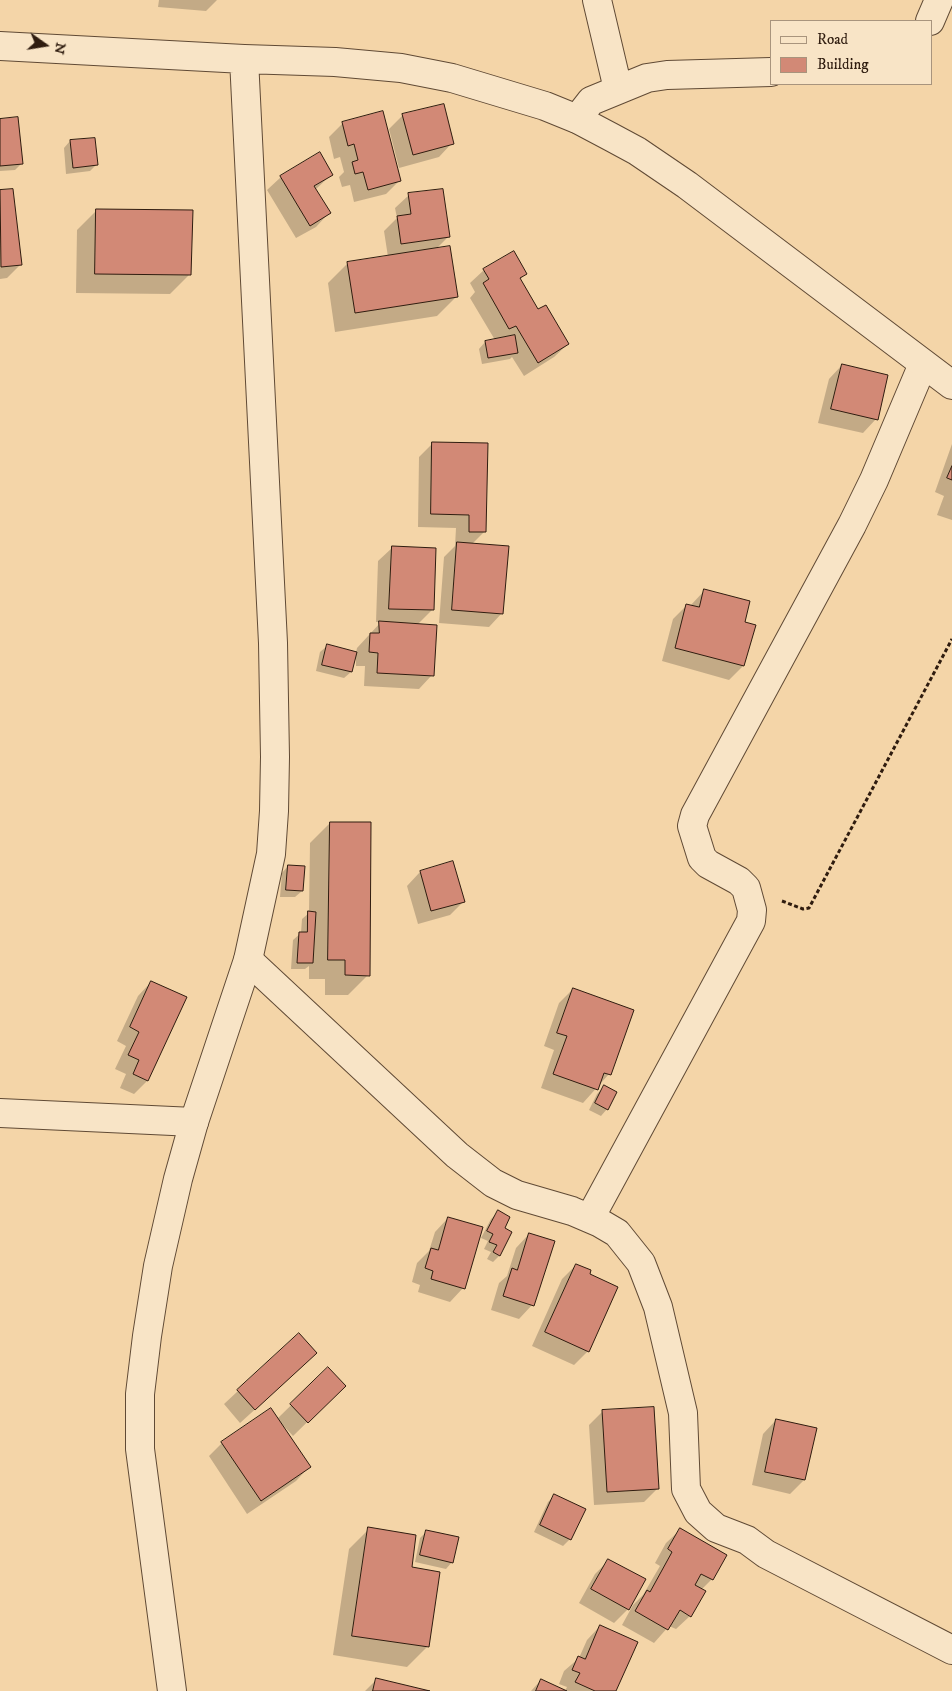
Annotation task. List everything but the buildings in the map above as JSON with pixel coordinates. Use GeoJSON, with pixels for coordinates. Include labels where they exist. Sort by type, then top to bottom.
{"type":"FeatureCollection","features":[{"type":"Feature","properties":{"kind":"street"},"geometry":{"type":"LineString","coordinates":[[597,0],[618,89]]}},
{"type":"Feature","properties":{"kind":"street"},"geometry":{"type":"LineString","coordinates":[[930,20],[939,0]]}},
{"type":"Feature","properties":{"kind":"street"},"geometry":{"type":"LineString","coordinates":[[0,46],[335,62],[401,68],[452,78],[514,96],[576,119],[637,152],[687,185],[952,385]]}},
{"type":"Feature","properties":{"kind":"street"},"geometry":{"type":"LineString","coordinates":[[172,1691],[140,1449],[140,1394],[158,1266],[178,1179],[194,1122],[248,960],[271,854],[275,757],[273,643],[244,59]]}},
{"type":"Feature","properties":{"kind":"street"},"geometry":{"type":"LineString","coordinates":[[576,119],[591,101],[647,78],[667,75],[770,72]]}},
{"type":"Feature","properties":{"kind":"street"},"geometry":{"type":"LineString","coordinates":[[590,1218],[751,921],[752,910],[746,888],[739,881],[708,864],[702,858],[692,826],[695,815],[852,525],[874,480],[923,364]]}},
{"type":"Feature","properties":{"kind":"street"},"geometry":{"type":"LineString","coordinates":[[248,960],[457,1155],[493,1183],[517,1195],[572,1210],[617,1232],[641,1263],[658,1308],[683,1413],[686,1489],[698,1512],[716,1528],[747,1540],[766,1554],[952,1650]]}},
{"type":"Feature","properties":{"kind":"street"},"geometry":{"type":"LineString","coordinates":[[0,1113],[194,1122]]}},
{"type":"Feature","properties":{"kind":"path"},"geometry":{"type":"LineString","coordinates":[[748,895],[761,893],[803,909],[809,908],[952,639]]}}]}
